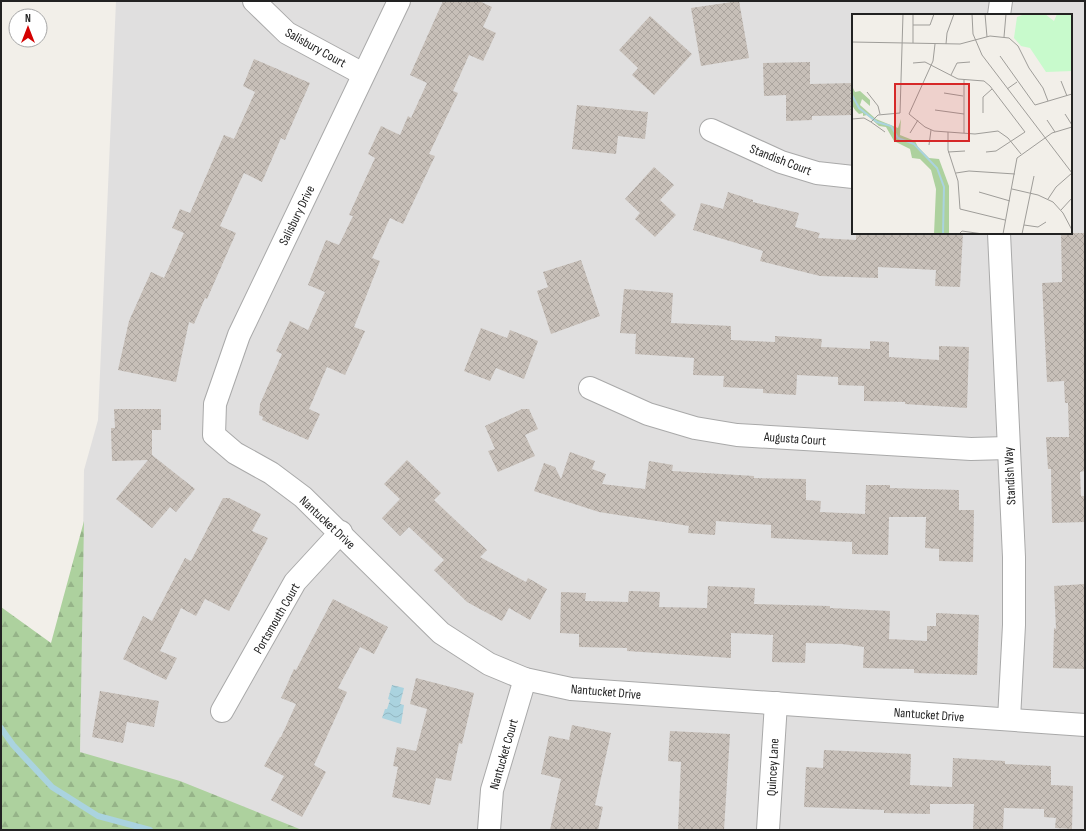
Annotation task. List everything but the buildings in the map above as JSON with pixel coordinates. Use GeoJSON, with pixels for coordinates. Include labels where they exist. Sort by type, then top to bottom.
{"type":"FeatureCollection","features":[{"type":"Feature","properties":{"kind":"street","name":"Salisbury Court"},"geometry":{"type":"LineString","coordinates":[[254,1],[287,33],[363,74]]}},
{"type":"Feature","properties":{"kind":"street","name":"Salisbury Drive"},"geometry":{"type":"LineString","coordinates":[[214,435],[215,404],[239,335],[399,1]]}},
{"type":"Feature","properties":{"kind":"street"},"geometry":{"type":"LineString","coordinates":[[999,14],[1001,1]]}},
{"type":"Feature","properties":{"kind":"street","name":"Standish Court"},"geometry":{"type":"LineString","coordinates":[[711,130],[781,162],[817,173],[852,177]]}},
{"type":"Feature","properties":{"kind":"street","name":"Standish Way"},"geometry":{"type":"LineString","coordinates":[[999,234],[1014,557],[1014,625],[1009,719]]}},
{"type":"Feature","properties":{"kind":"street","name":"Augusta Court"},"geometry":{"type":"LineString","coordinates":[[590,388],[648,414],[695,428],[737,435],[971,449],[1008,448]]}},
{"type":"Feature","properties":{"kind":"street","name":"Nantucket Drive"},"geometry":{"type":"LineString","coordinates":[[214,435],[235,453],[271,473],[304,497],[441,633],[489,664],[525,679],[571,689],[1085,724]]}},
{"type":"Feature","properties":{"kind":"street","name":"Portsmouth Court"},"geometry":{"type":"LineString","coordinates":[[222,712],[295,582],[340,532]]}},
{"type":"Feature","properties":{"kind":"street","name":"Nantucket Court"},"geometry":{"type":"LineString","coordinates":[[489,830],[492,790],[525,679]]}},
{"type":"Feature","properties":{"kind":"street","name":"Quincey Lane"},"geometry":{"type":"LineString","coordinates":[[768,830],[776,703]]}},
{"type":"Feature","properties":{"kind":"shaded area"},"geometry":{"type":"Polygon","coordinates":[[[116,1],[1085,1],[1085,830],[302,830],[80,752],[84,470],[98,420],[116,1]]]}},
{"type":"Feature","properties":{"kind":"green space"},"geometry":{"type":"Polygon","coordinates":[[[84,521],[80,752],[180,781],[302,830],[1,830],[1,607],[51,643],[84,521]]]}},
{"type":"Feature","properties":{"kind":"water"},"geometry":{"type":"Polygon","coordinates":[[[392,685],[404,688],[400,704],[404,705],[401,724],[382,718],[390,700],[388,699],[392,685]]]}},
{"type":"Feature","properties":{"kind":"waterway"},"geometry":{"type":"LineString","coordinates":[[1,728],[13,745],[52,787],[98,816],[150,830]]}}]}
